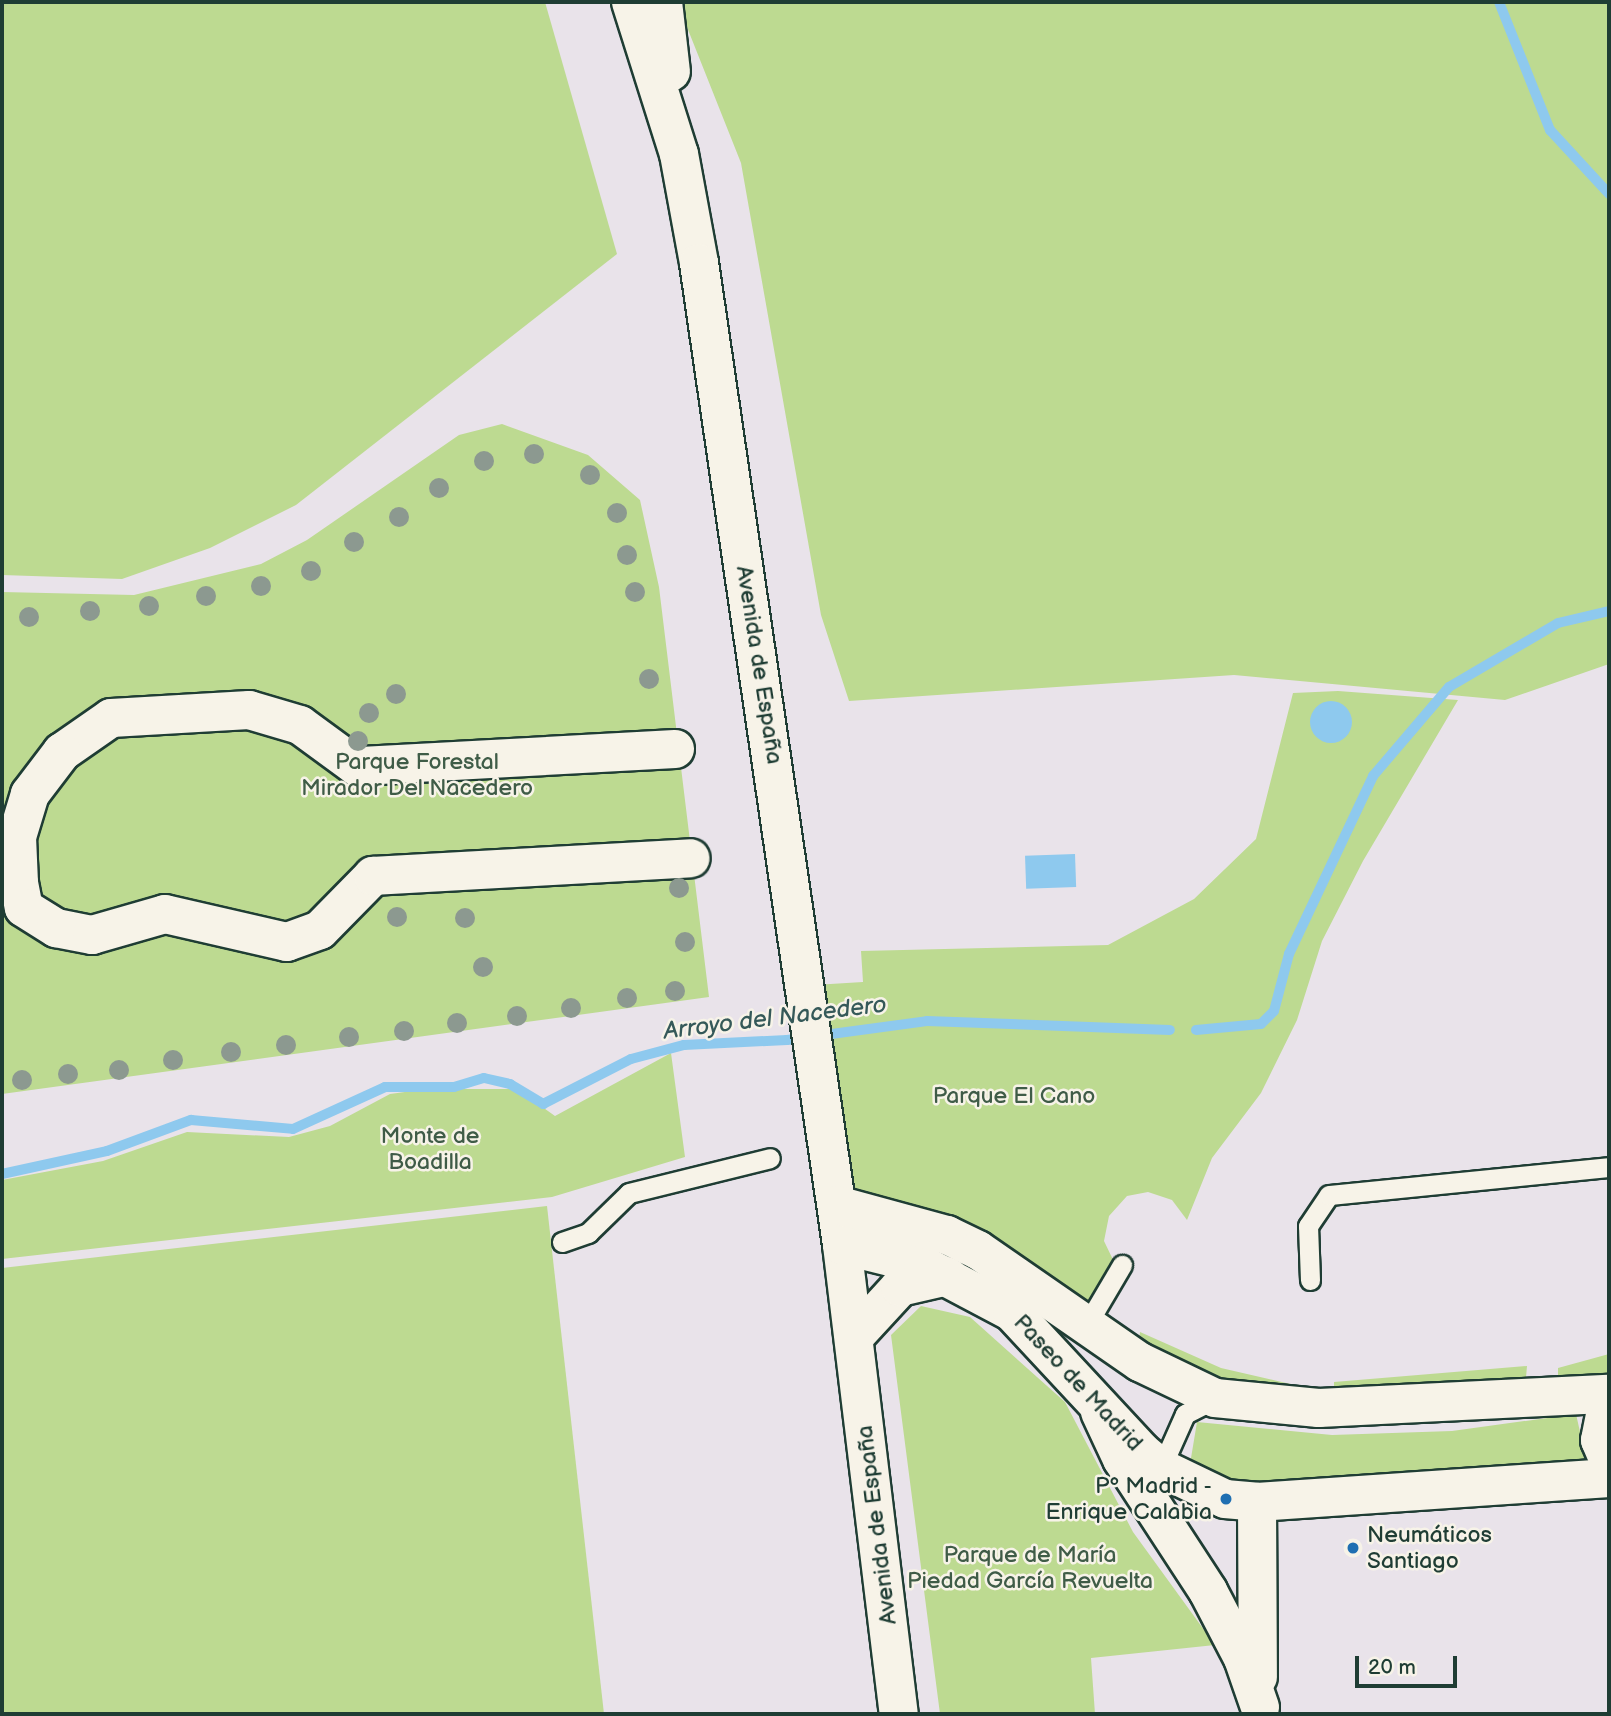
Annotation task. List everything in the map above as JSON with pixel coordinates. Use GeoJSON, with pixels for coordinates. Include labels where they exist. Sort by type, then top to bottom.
{"type":"FeatureCollection","features":[{"type":"Feature","properties":{"kind":"street","name":"Avenida de España"},"geometry":{"type":"LineString","coordinates":[[631,2],[678,154],[812,1017],[855,1336],[899,1714]]}},
{"type":"Feature","properties":{"kind":"street"},"geometry":{"type":"LineString","coordinates":[[663,2],[678,154]]}},
{"type":"Feature","properties":{"kind":"street"},"geometry":{"type":"LineString","coordinates":[[675,749],[359,766],[300,725],[249,710],[111,718],[62,752],[30,794],[18,837],[19,883],[24,908],[56,928],[92,935],[165,914],[287,942],[320,930],[373,876],[690,858]]}},
{"type":"Feature","properties":{"kind":"street","name":"Paseo de Madrid"},"geometry":{"type":"LineString","coordinates":[[837,1205],[968,1245],[1140,1362],[1214,1398],[1319,1408],[1609,1395]]}},
{"type":"Feature","properties":{"kind":"street","name":"Paseo de Madrid"},"geometry":{"type":"LineString","coordinates":[[842,1245],[948,1276],[1012,1312],[1161,1468],[1224,1499],[1257,1502],[1609,1478]]}},
{"type":"Feature","properties":{"kind":"street"},"geometry":{"type":"LineString","coordinates":[[855,1336],[900,1287],[948,1276]]}},
{"type":"Feature","properties":{"kind":"street"},"geometry":{"type":"LineString","coordinates":[[1609,1395],[1600,1428],[1609,1461]]}},
{"type":"Feature","properties":{"kind":"street"},"geometry":{"type":"LineString","coordinates":[[1092,1396],[1122,1459],[1208,1591],[1243,1658],[1260,1711]]}},
{"type":"Feature","properties":{"kind":"street"},"geometry":{"type":"LineString","coordinates":[[1257,1502],[1253,1544],[1260,1711]]}},
{"type":"Feature","properties":{"kind":"lane"},"geometry":{"type":"LineString","coordinates":[[562,1242],[588,1233],[629,1193],[770,1158]]}},
{"type":"Feature","properties":{"kind":"lane"},"geometry":{"type":"LineString","coordinates":[[1310,1280],[1308,1226],[1329,1195],[1609,1167]]}},
{"type":"Feature","properties":{"kind":"lane"},"geometry":{"type":"LineString","coordinates":[[1086,1326],[1122,1265]]}},
{"type":"Feature","properties":{"kind":"lane"},"geometry":{"type":"LineString","coordinates":[[1161,1468],[1185,1414],[1214,1398]]}},
{"type":"Feature","properties":{"kind":"green space"},"geometry":{"type":"Polygon","coordinates":[[[2,2],[545,2],[617,254],[296,505],[210,548],[122,579],[2,575],[2,2]]]}},
{"type":"Feature","properties":{"kind":"green space"},"geometry":{"type":"Polygon","coordinates":[[[677,2],[1609,2],[1609,664],[1505,700],[1234,675],[849,701],[821,615],[741,163],[677,2]]]}},
{"type":"Feature","properties":{"kind":"green space","name":"Parque Forestal Mirador Del Nacedero"},"geometry":{"type":"Polygon","coordinates":[[[502,424],[588,455],[640,500],[659,587],[709,997],[2,1094],[2,592],[134,595],[261,564],[307,540],[459,435],[502,424]]]}},
{"type":"Feature","properties":{"kind":"green space","name":"Parque El Cano"},"geometry":{"type":"Polygon","coordinates":[[[1338,691],[1458,700],[1363,861],[1322,941],[1297,1020],[1261,1093],[1212,1158],[1187,1220],[1172,1200],[1148,1192],[1127,1196],[1109,1216],[1104,1241],[1116,1266],[1085,1318],[843,1199],[814,985],[863,982],[861,951],[1108,945],[1194,899],[1256,839],[1293,693],[1338,691]]]}},
{"type":"Feature","properties":{"kind":"green space","name":"Monte de Boadilla"},"geometry":{"type":"Polygon","coordinates":[[[671,1053],[685,1157],[552,1197],[2,1259],[2,1180],[103,1161],[187,1132],[289,1137],[330,1126],[390,1094],[427,1089],[517,1089],[555,1116],[671,1053]]]}},
{"type":"Feature","properties":{"kind":"green space"},"geometry":{"type":"Polygon","coordinates":[[[547,1206],[604,1714],[2,1714],[2,1268],[547,1206]]]}},
{"type":"Feature","properties":{"kind":"green space","name":"Parque de María Piedad García Revuelta"},"geometry":{"type":"Polygon","coordinates":[[[921,1306],[970,1317],[1065,1402],[1133,1532],[1215,1645],[1091,1658],[1095,1714],[940,1714],[891,1335],[921,1306]]]}},
{"type":"Feature","properties":{"kind":"green space"},"geometry":{"type":"Polygon","coordinates":[[[1140,1332],[1221,1368],[1299,1386],[1299,1401],[1258,1396],[1138,1350],[1140,1332]]]}},
{"type":"Feature","properties":{"kind":"green space"},"geometry":{"type":"Polygon","coordinates":[[[1609,1354],[1609,1376],[1558,1385],[1558,1368],[1609,1354]]]}},
{"type":"Feature","properties":{"kind":"green space"},"geometry":{"type":"Polygon","coordinates":[[[1527,1366],[1525,1389],[1334,1400],[1334,1382],[1527,1366]]]}},
{"type":"Feature","properties":{"kind":"green space"},"geometry":{"type":"Polygon","coordinates":[[[1576,1414],[1587,1463],[1280,1487],[1222,1481],[1190,1464],[1197,1422],[1332,1435],[1452,1431],[1576,1414]]]}},
{"type":"Feature","properties":{"kind":"water"},"geometry":{"type":"Polygon","coordinates":[[[1331,701],[1346,707],[1352,722],[1346,737],[1331,743],[1316,737],[1310,722],[1316,707],[1331,701]]]}},
{"type":"Feature","properties":{"kind":"water"},"geometry":{"type":"Polygon","coordinates":[[[1075,854],[1076,887],[1026,889],[1025,856],[1075,854]]]}},
{"type":"Feature","properties":{"kind":"waterway"},"geometry":{"type":"LineString","coordinates":[[1499,2],[1550,130],[1609,194]]}},
{"type":"Feature","properties":{"kind":"waterway","name":"Arroyo del Nacedero"},"geometry":{"type":"LineString","coordinates":[[1196,1030],[1261,1024],[1274,1011],[1289,954],[1373,776],[1449,687],[1558,623],[1609,611]]}},
{"type":"Feature","properties":{"kind":"waterway","name":"Arroyo del Nacedero"},"geometry":{"type":"LineString","coordinates":[[2,1174],[107,1151],[191,1120],[293,1129],[385,1087],[454,1087],[484,1078],[510,1084],[543,1104],[631,1059],[684,1045],[787,1040],[927,1021],[1170,1030]]}},
{"type":"Feature","properties":{"kind":"place","name":"Pº Madrid - Enrique Calabia"},"geometry":{"type":"Point","coordinates":[1226,1499]}},
{"type":"Feature","properties":{"kind":"place","name":"Neumáticos Santiago"},"geometry":{"type":"Point","coordinates":[1353,1548]}}]}
